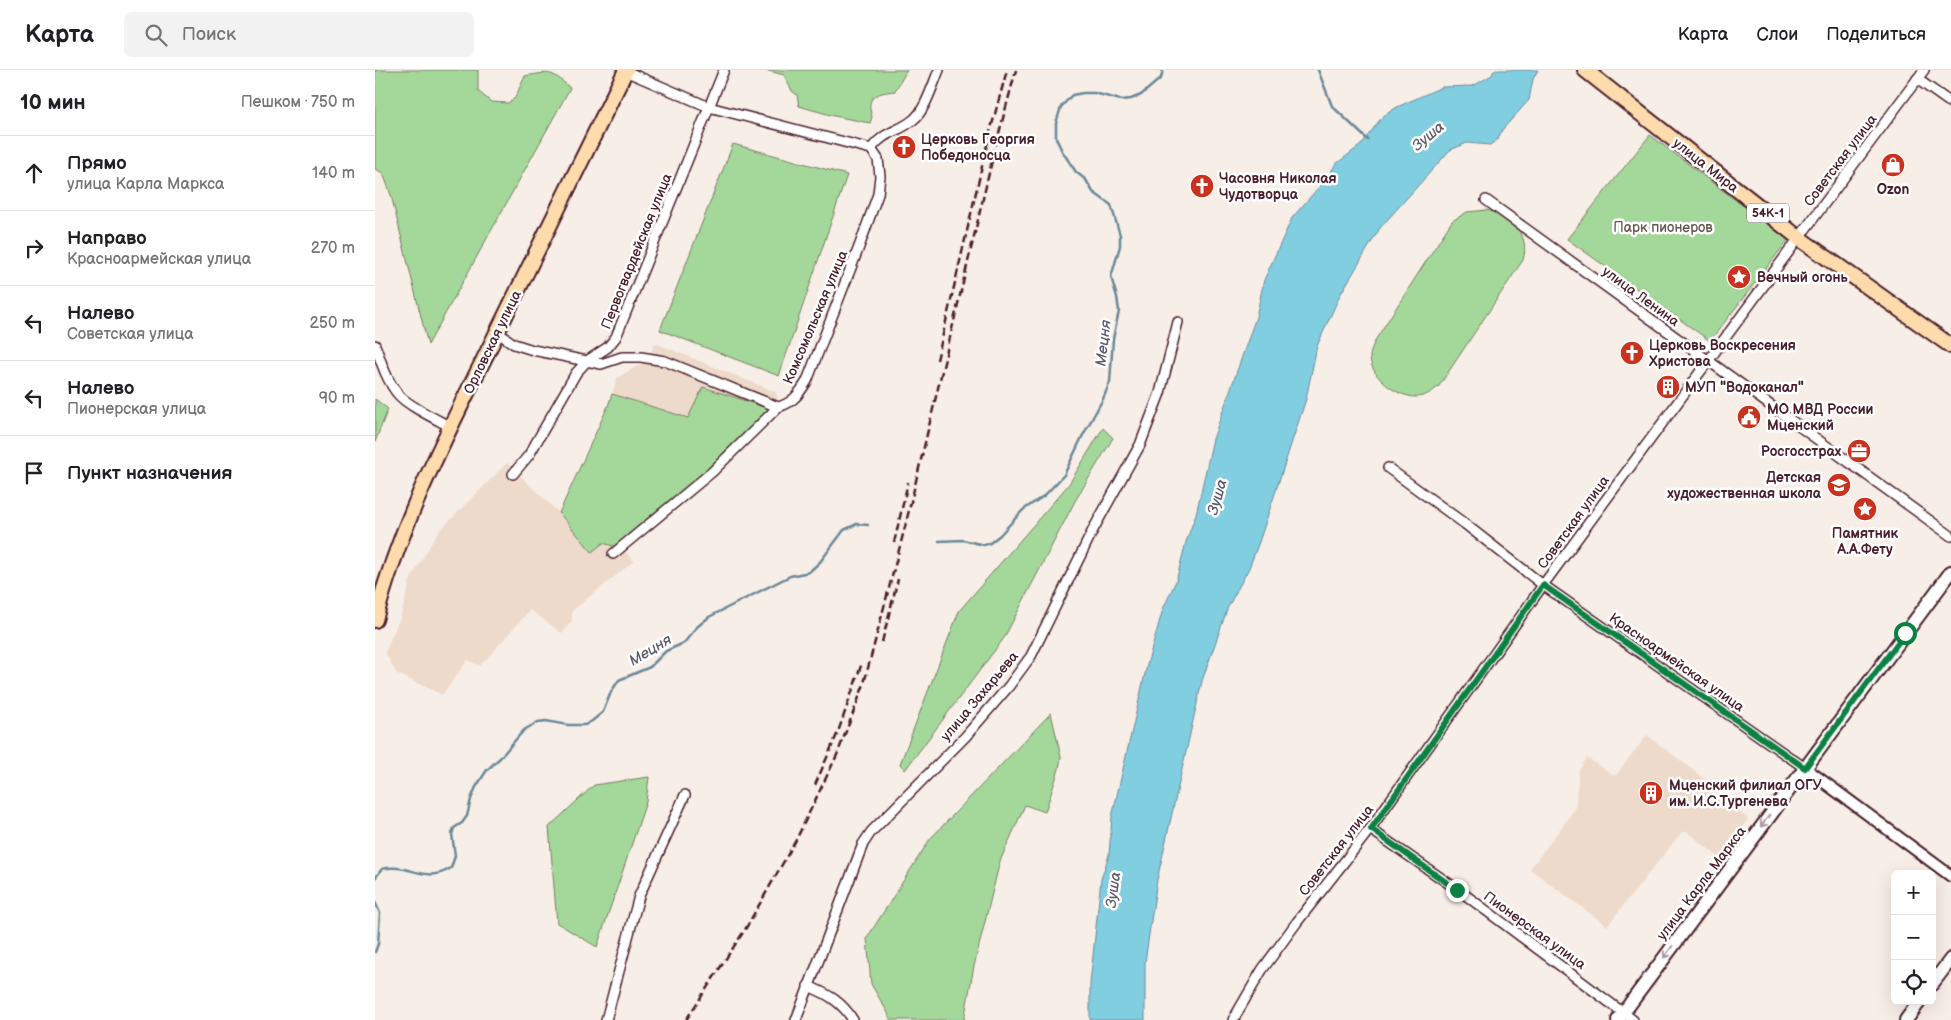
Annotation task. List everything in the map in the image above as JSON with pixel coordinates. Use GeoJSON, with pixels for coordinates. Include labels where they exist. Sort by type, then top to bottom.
{"type":"FeatureCollection","features":[{"type":"Feature","properties":{"kind":"main road","name":"Орловская улица"},"geometry":{"type":"LineString","coordinates":[[375,620],[391,568],[413,510],[451,427],[625,70]]}},
{"type":"Feature","properties":{"kind":"main road","name":"улица Мира"},"geometry":{"type":"LineString","coordinates":[[1585,70],[1799,238],[1951,346]]}},
{"type":"Feature","properties":{"kind":"main road","name":"улица Карла Маркса"},"geometry":{"type":"LineString","coordinates":[[1625,1018],[1805,768],[1951,572]]}},
{"type":"Feature","properties":{"kind":"main road"},"geometry":{"type":"LineString","coordinates":[[1936,979],[1951,959]]}},
{"type":"Feature","properties":{"kind":"main road"},"geometry":{"type":"LineString","coordinates":[[1906,1020],[1917,1005]]}},
{"type":"Feature","properties":{"kind":"street"},"geometry":{"type":"LineString","coordinates":[[625,70],[709,107],[871,149],[878,140],[914,120],[922,109],[939,70]]}},
{"type":"Feature","properties":{"kind":"street","name":"Первогвардейская улица"},"geometry":{"type":"LineString","coordinates":[[513,474],[529,455],[576,373],[587,361],[608,347],[616,337],[724,70]]}},
{"type":"Feature","properties":{"kind":"street","name":"Советская улица"},"geometry":{"type":"LineString","coordinates":[[1233,1020],[1262,970],[1291,930],[1371,829],[1543,585],[1924,70]]}},
{"type":"Feature","properties":{"kind":"street"},"geometry":{"type":"LineString","coordinates":[[1917,79],[1951,103]]}},
{"type":"Feature","properties":{"kind":"street","name":"Комсомольская улица"},"geometry":{"type":"LineString","coordinates":[[613,554],[712,472],[778,407],[788,404],[797,396],[807,381],[878,194],[880,176],[878,158],[871,149]]}},
{"type":"Feature","properties":{"kind":"street","name":"улица Ленина"},"geometry":{"type":"LineString","coordinates":[[1486,200],[1951,536]]}},
{"type":"Feature","properties":{"kind":"street","name":"улица Захарьева"},"geometry":{"type":"LineString","coordinates":[[796,1020],[863,844],[871,832],[965,737],[1009,686],[1031,656],[1094,528],[1140,445],[1160,393],[1177,322]]}},
{"type":"Feature","properties":{"kind":"street"},"geometry":{"type":"LineString","coordinates":[[497,332],[514,344],[533,350],[601,364],[621,357],[641,357],[665,361],[778,407]]}},
{"type":"Feature","properties":{"kind":"street"},"geometry":{"type":"LineString","coordinates":[[375,346],[379,364],[397,394],[428,415],[451,427]]}},
{"type":"Feature","properties":{"kind":"street","name":"Красноармейская улица"},"geometry":{"type":"LineString","coordinates":[[1388,468],[1543,585],[1805,768],[1951,876]]}},
{"type":"Feature","properties":{"kind":"street"},"geometry":{"type":"LineString","coordinates":[[606,1020],[639,896],[685,795]]}},
{"type":"Feature","properties":{"kind":"street","name":"Пионерская улица"},"geometry":{"type":"LineString","coordinates":[[1371,829],[1464,894],[1625,1018]]}},
{"type":"Feature","properties":{"kind":"street"},"geometry":{"type":"LineString","coordinates":[[809,986],[826,993],[840,1002],[853,1020]]}},
{"type":"Feature","properties":{"kind":"shaded area"},"geometry":{"type":"Polygon","coordinates":[[[655,343],[776,392],[780,412],[703,387],[688,418],[612,394],[617,378],[648,360],[655,343]]]}},
{"type":"Feature","properties":{"kind":"shaded area"},"geometry":{"type":"Polygon","coordinates":[[[507,463],[559,513],[592,552],[603,543],[623,549],[634,561],[572,611],[572,621],[562,633],[530,610],[480,666],[468,660],[442,695],[396,673],[385,652],[401,615],[411,578],[438,532],[507,463]]]}},
{"type":"Feature","properties":{"kind":"shaded area"},"geometry":{"type":"Polygon","coordinates":[[[1647,735],[1711,784],[1708,788],[1748,819],[1720,858],[1687,832],[1682,832],[1607,926],[1530,869],[1575,809],[1579,770],[1587,758],[1615,776],[1647,735]]]}},
{"type":"Feature","properties":{"kind":"green space"},"geometry":{"type":"Polygon","coordinates":[[[375,70],[478,70],[478,91],[491,102],[508,103],[515,98],[525,76],[545,73],[554,75],[570,88],[428,345],[391,195],[383,173],[375,169],[375,70]]]}},
{"type":"Feature","properties":{"kind":"green space"},"geometry":{"type":"Polygon","coordinates":[[[765,70],[907,70],[895,91],[882,93],[871,100],[870,110],[872,117],[870,123],[834,116],[799,106],[797,95],[792,91],[784,75],[765,70]]]}},
{"type":"Feature","properties":{"kind":"green space","name":"Парк пионеров"},"geometry":{"type":"Polygon","coordinates":[[[1650,135],[1788,240],[1710,341],[1567,239],[1650,135]]]}},
{"type":"Feature","properties":{"kind":"green space"},"geometry":{"type":"Polygon","coordinates":[[[733,144],[847,175],[779,376],[660,330],[733,144]]]}},
{"type":"Feature","properties":{"kind":"green space"},"geometry":{"type":"Polygon","coordinates":[[[1487,210],[1503,217],[1517,228],[1524,242],[1523,260],[1439,386],[1428,394],[1419,397],[1400,393],[1386,385],[1375,372],[1370,356],[1375,341],[1452,221],[1467,212],[1487,210]]]}},
{"type":"Feature","properties":{"kind":"green space"},"geometry":{"type":"Polygon","coordinates":[[[703,387],[780,412],[717,473],[623,549],[603,543],[592,552],[559,513],[612,394],[688,418],[703,387]]]}},
{"type":"Feature","properties":{"kind":"green space"},"geometry":{"type":"Polygon","coordinates":[[[375,399],[388,409],[375,442],[375,399]]]}},
{"type":"Feature","properties":{"kind":"green space"},"geometry":{"type":"Polygon","coordinates":[[[1103,428],[1113,438],[1075,501],[1004,638],[905,770],[900,764],[959,611],[1069,484],[1103,428]]]}},
{"type":"Feature","properties":{"kind":"green space"},"geometry":{"type":"Polygon","coordinates":[[[1051,713],[1061,757],[1059,769],[1045,812],[1025,805],[1000,861],[974,966],[964,1020],[890,1020],[871,984],[867,938],[930,839],[1051,713]]]}},
{"type":"Feature","properties":{"kind":"green space"},"geometry":{"type":"Polygon","coordinates":[[[649,777],[646,802],[597,947],[557,923],[549,827],[594,785],[649,777]]]}},
{"type":"Feature","properties":{"kind":"water","name":"Зуша"},"geometry":{"type":"Polygon","coordinates":[[[1494,70],[1538,70],[1533,79],[1529,100],[1502,130],[1498,139],[1490,145],[1467,143],[1450,150],[1380,228],[1340,295],[1317,346],[1306,399],[1259,542],[1249,568],[1228,607],[1202,681],[1157,880],[1145,962],[1145,1020],[1090,1020],[1090,984],[1101,879],[1109,855],[1112,817],[1147,665],[1163,609],[1176,581],[1186,542],[1196,514],[1213,439],[1256,317],[1264,280],[1292,218],[1326,179],[1336,164],[1361,145],[1382,117],[1397,107],[1442,87],[1473,86],[1492,75],[1494,70]]]}},
{"type":"Feature","properties":{"kind":"waterway","name":"Мецня"},"geometry":{"type":"LineString","coordinates":[[939,541],[963,540],[984,545],[1000,535],[1023,510],[1045,495],[1064,475],[1103,399],[1110,382],[1113,339],[1119,311],[1111,277],[1120,246],[1120,235],[1111,205],[1093,192],[1086,180],[1076,172],[1062,151],[1056,138],[1056,123],[1061,107],[1072,95],[1094,93],[1121,100],[1131,99],[1141,95],[1161,78],[1163,70]]}},
{"type":"Feature","properties":{"kind":"waterway","name":"Мецня"},"geometry":{"type":"LineString","coordinates":[[1318,70],[1332,106],[1368,140]]}},
{"type":"Feature","properties":{"kind":"waterway","name":"Мецня"},"geometry":{"type":"LineString","coordinates":[[375,878],[382,869],[401,868],[433,874],[442,873],[451,868],[455,856],[452,834],[454,828],[462,823],[467,816],[476,787],[487,770],[524,730],[538,722],[546,721],[568,725],[585,725],[592,721],[603,712],[611,692],[619,680],[650,667],[666,651],[684,643],[697,627],[709,617],[790,576],[809,572],[820,562],[844,530],[857,524],[868,525]]}},
{"type":"Feature","properties":{"kind":"waterway","name":"Мецня"},"geometry":{"type":"LineString","coordinates":[[375,902],[380,913],[378,944],[375,952]]}},
{"type":"Feature","properties":{"kind":"railway"},"geometry":{"type":"LineString","coordinates":[[937,360],[990,132],[1007,70]]}},
{"type":"Feature","properties":{"kind":"railway"},"geometry":{"type":"LineString","coordinates":[[686,1020],[746,928],[796,840],[837,755],[863,687],[905,527],[995,148],[1016,70]]}},
{"type":"Feature","properties":{"kind":"railway"},"geometry":{"type":"LineString","coordinates":[[894,543],[908,482]]}},
{"type":"Feature","properties":{"kind":"railway"},"geometry":{"type":"LineString","coordinates":[[882,642],[898,579]]}},
{"type":"Feature","properties":{"kind":"railway"},"geometry":{"type":"LineString","coordinates":[[815,785],[838,732],[862,663]]}},
{"type":"Feature","properties":{"kind":"place","name":"Церковь Георгия Победоносца"},"geometry":{"type":"Point","coordinates":[904,147]}},
{"type":"Feature","properties":{"kind":"place","name":"Ozon"},"geometry":{"type":"Point","coordinates":[1893,165]}},
{"type":"Feature","properties":{"kind":"place","name":"Часовня Николая Чудотворца"},"geometry":{"type":"Point","coordinates":[1202,186]}},
{"type":"Feature","properties":{"kind":"place","name":"Вечный огонь"},"geometry":{"type":"Point","coordinates":[1739,277]}},
{"type":"Feature","properties":{"kind":"place","name":"Церковь Воскресения Христова"},"geometry":{"type":"Point","coordinates":[1632,353]}},
{"type":"Feature","properties":{"kind":"place","name":"МУП \"Водоканал\""},"geometry":{"type":"Point","coordinates":[1668,387]}},
{"type":"Feature","properties":{"kind":"place","name":"МО МВД России Мценский"},"geometry":{"type":"Point","coordinates":[1749,417]}},
{"type":"Feature","properties":{"kind":"place","name":"Росгосстрах"},"geometry":{"type":"Point","coordinates":[1859,451]}},
{"type":"Feature","properties":{"kind":"place","name":"Детская художественная школа"},"geometry":{"type":"Point","coordinates":[1839,485]}},
{"type":"Feature","properties":{"kind":"place","name":"Памятник А.А.Фету"},"geometry":{"type":"Point","coordinates":[1865,509]}},
{"type":"Feature","properties":{"kind":"place","name":"Мценский филиал ОГУ им. И.С.Тургенева"},"geometry":{"type":"Point","coordinates":[1651,793]}},
{"type":"Feature","properties":{"kind":"route"},"geometry":{"type":"LineString","coordinates":[[1457,890],[1371,829],[1543,585],[1805,768],[1905,633]]}}]}
